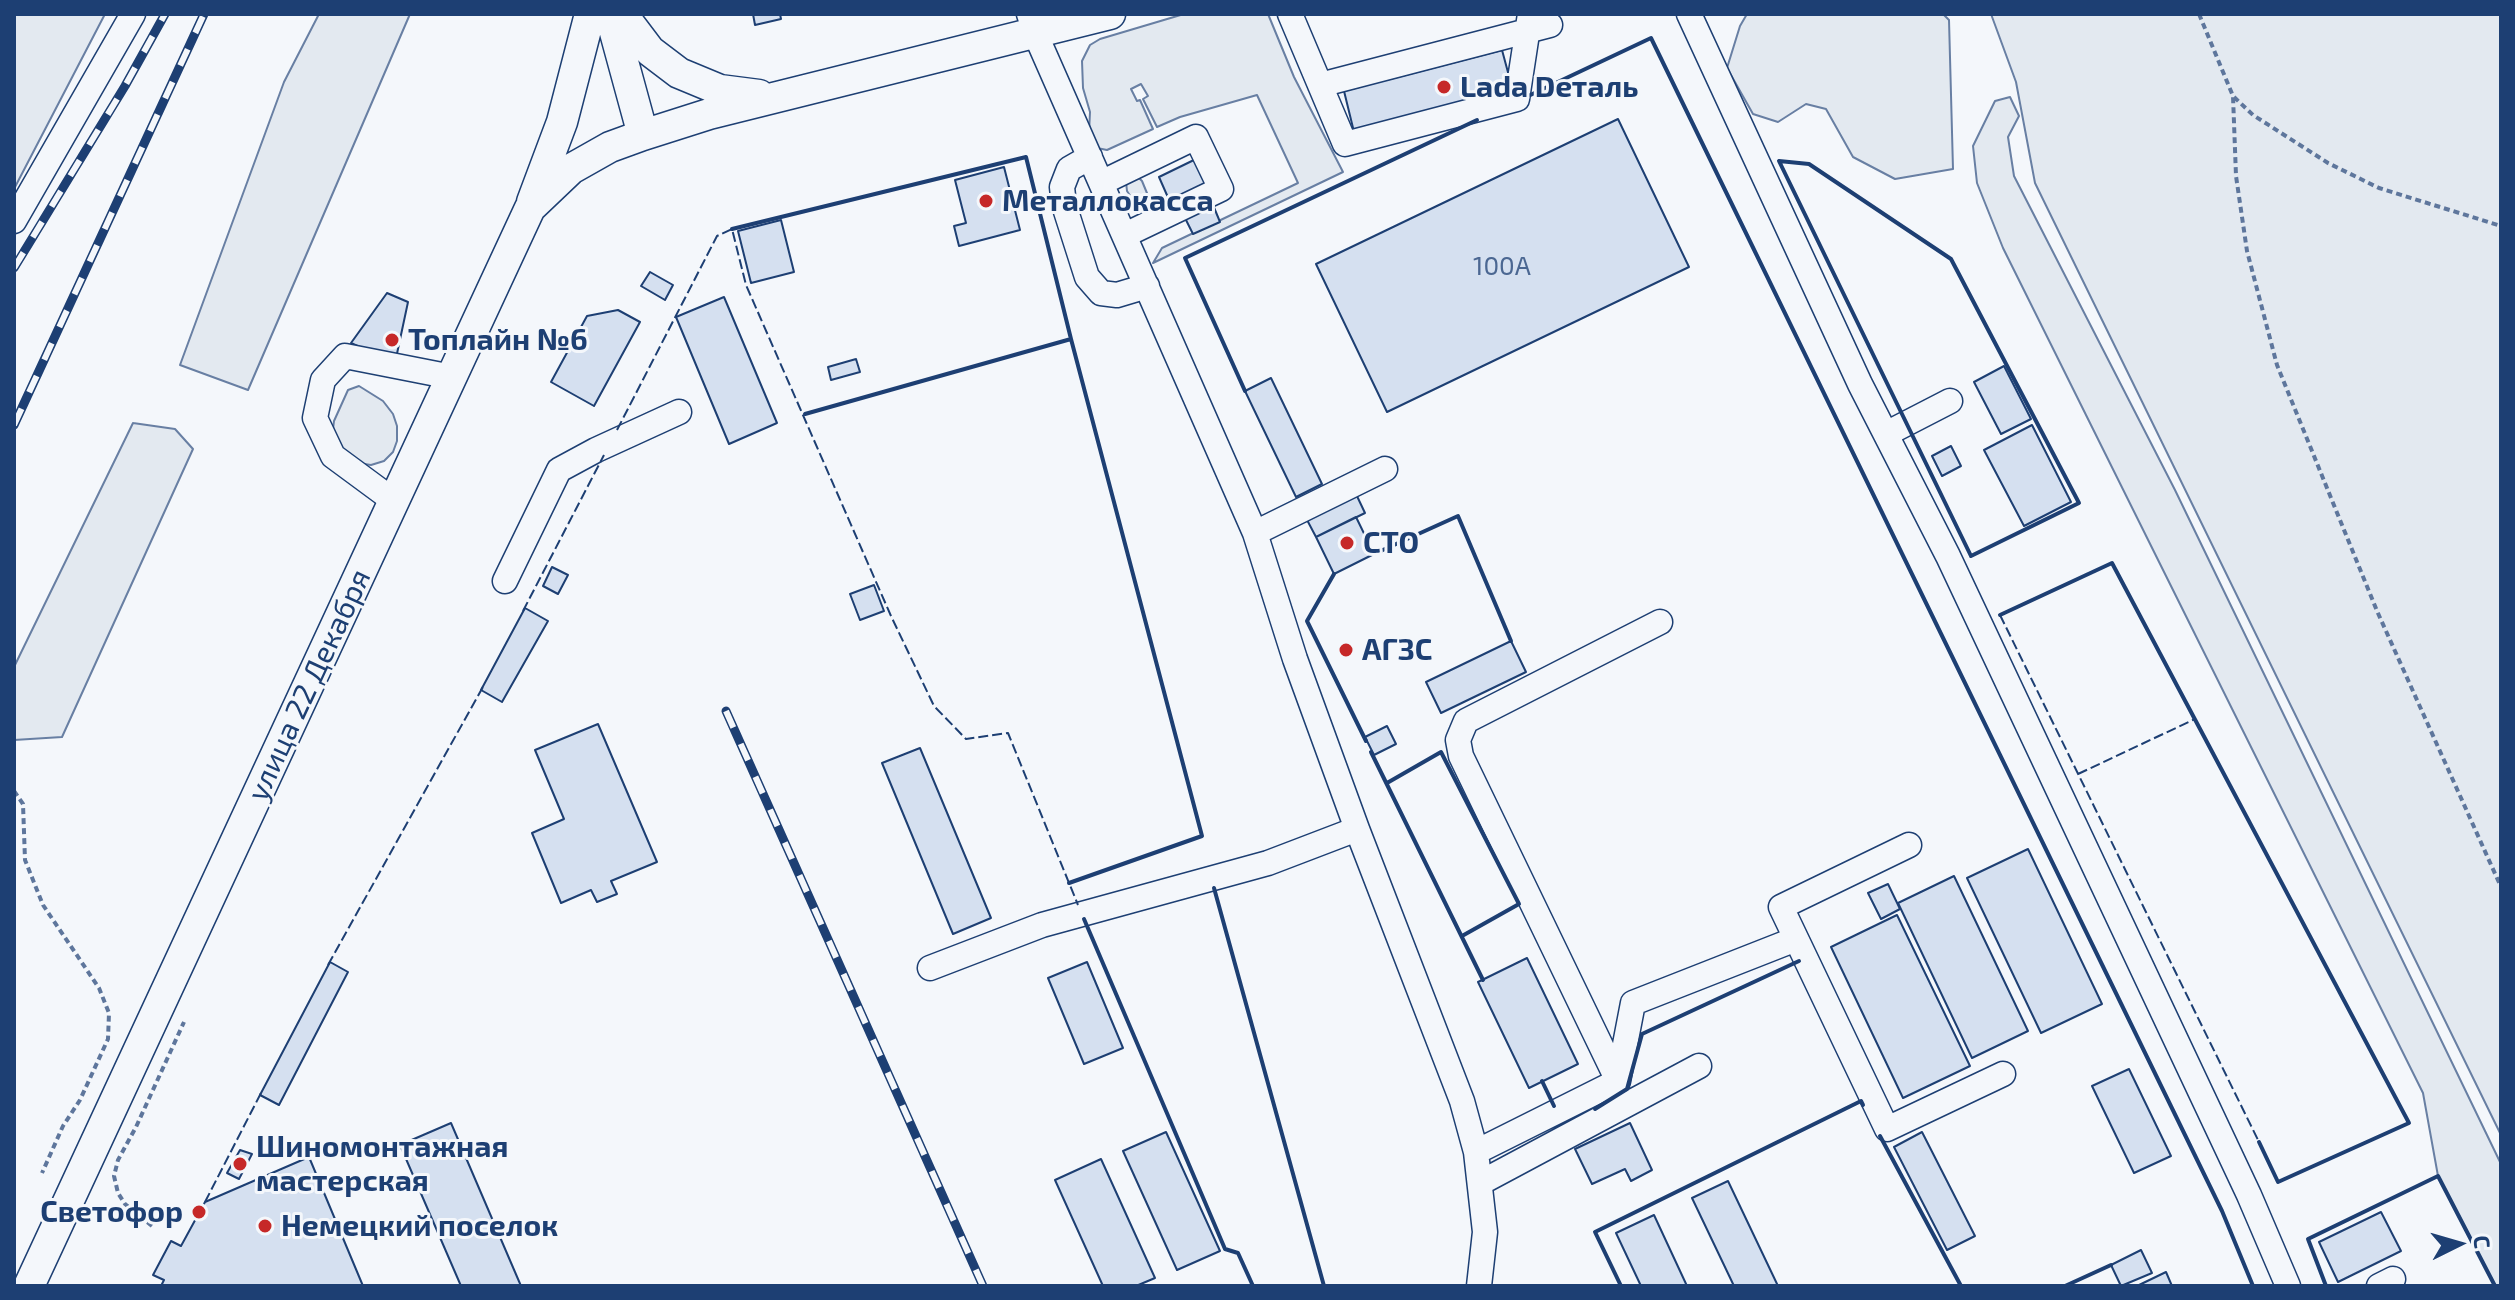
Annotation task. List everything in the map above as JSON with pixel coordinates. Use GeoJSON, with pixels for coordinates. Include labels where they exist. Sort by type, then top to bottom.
{"type":"FeatureCollection","features":[{"type":"Feature","properties":{"kind":"main road"},"geometry":{"type":"LineString","coordinates":[[530,208],[562,122],[590,14]]}},
{"type":"Feature","properties":{"kind":"main road"},"geometry":{"type":"LineString","coordinates":[[610,14],[643,135]]}},
{"type":"Feature","properties":{"kind":"main road"},"geometry":{"type":"LineString","coordinates":[[622,14],[650,51],[679,73],[720,90],[781,96]]}},
{"type":"Feature","properties":{"kind":"main road","name":"улица 22 Декабря"},"geometry":{"type":"LineString","coordinates":[[29,1286],[530,208],[571,169],[610,147],[643,135],[1032,24],[1110,14]]}},
{"type":"Feature","properties":{"kind":"street"},"geometry":{"type":"LineString","coordinates":[[14,221],[133,14]]}},
{"type":"Feature","properties":{"kind":"street"},"geometry":{"type":"LineString","coordinates":[[1290,14],[1345,144],[1517,99],[1536,23]]}},
{"type":"Feature","properties":{"kind":"street"},"geometry":{"type":"LineString","coordinates":[[1689,14],[1886,434],[1955,570],[2242,1181],[2288,1286]]}},
{"type":"Feature","properties":{"kind":"street"},"geometry":{"type":"LineString","coordinates":[[1320,85],[1536,23]]}},
{"type":"Feature","properties":{"kind":"street"},"geometry":{"type":"LineString","coordinates":[[1032,24],[1255,533],[1295,659],[1462,1101],[1476,1152],[1485,1232],[1479,1286]]}},
{"type":"Feature","properties":{"kind":"street"},"geometry":{"type":"LineString","coordinates":[[1101,183],[1196,137],[1221,189],[1125,235]]}},
{"type":"Feature","properties":{"kind":"street"},"geometry":{"type":"LineString","coordinates":[[1090,157],[1069,169],[1062,187],[1064,205],[1087,277],[1101,293],[1117,295],[1147,286]]}},
{"type":"Feature","properties":{"kind":"street"},"geometry":{"type":"LineString","coordinates":[[394,501],[333,456],[315,418],[323,380],[345,356],[452,377]]}},
{"type":"Feature","properties":{"kind":"street"},"geometry":{"type":"LineString","coordinates":[[1886,434],[1950,401]]}},
{"type":"Feature","properties":{"kind":"street"},"geometry":{"type":"LineString","coordinates":[[505,581],[559,470],[679,412]]}},
{"type":"Feature","properties":{"kind":"street"},"geometry":{"type":"LineString","coordinates":[[1255,533],[1385,469]]}},
{"type":"Feature","properties":{"kind":"street"},"geometry":{"type":"LineString","coordinates":[[1618,1081],[1461,756],[1458,740],[1466,721],[1660,622]]}},
{"type":"Feature","properties":{"kind":"street"},"geometry":{"type":"LineString","coordinates":[[930,968],[1068,917],[1268,863],[1357,829]]}},
{"type":"Feature","properties":{"kind":"street"},"geometry":{"type":"LineString","coordinates":[[1909,845],[1781,907],[1887,1129],[2003,1074]]}},
{"type":"Feature","properties":{"kind":"street"},"geometry":{"type":"LineString","coordinates":[[1618,1081],[1633,1003],[1796,939]]}},
{"type":"Feature","properties":{"kind":"street"},"geometry":{"type":"LineString","coordinates":[[1480,1183],[1699,1066]]}},
{"type":"Feature","properties":{"kind":"street"},"geometry":{"type":"LineString","coordinates":[[1476,1152],[1618,1081]]}},
{"type":"Feature","properties":{"kind":"path"},"geometry":{"type":"LineString","coordinates":[[2199,14],[2233,96],[2236,176],[2247,251],[2277,365],[2377,611],[2501,887]]}},
{"type":"Feature","properties":{"kind":"path"},"geometry":{"type":"LineString","coordinates":[[2233,96],[2253,115],[2328,163],[2366,182],[2413,200],[2501,226]]}},
{"type":"Feature","properties":{"kind":"path"},"geometry":{"type":"LineString","coordinates":[[14,791],[23,804],[25,860],[43,905],[99,988],[109,1013],[108,1039],[42,1173]]}},
{"type":"Feature","properties":{"kind":"path"},"geometry":{"type":"LineString","coordinates":[[152,1226],[125,1204],[118,1193],[114,1176],[118,1160],[184,1022]]}},
{"type":"Feature","properties":{"kind":"shaded area"},"geometry":{"type":"Polygon","coordinates":[[[14,14],[105,14],[14,189],[14,14]]]}},
{"type":"Feature","properties":{"kind":"shaded area"},"geometry":{"type":"Polygon","coordinates":[[[319,14],[410,14],[248,390],[180,365],[284,82],[319,14]]]}},
{"type":"Feature","properties":{"kind":"shaded area"},"geometry":{"type":"Polygon","coordinates":[[[1184,14],[1268,14],[1294,77],[1343,172],[1153,263],[1162,248],[1298,183],[1257,95],[1180,117],[1157,127],[1143,99],[1148,96],[1141,84],[1131,89],[1137,101],[1140,100],[1153,129],[1107,150],[1097,148],[1089,133],[1090,112],[1083,88],[1082,61],[1090,45],[1100,39],[1184,14]]]}},
{"type":"Feature","properties":{"kind":"shaded area"},"geometry":{"type":"Polygon","coordinates":[[[1747,14],[1943,14],[1949,20],[1953,169],[1895,179],[1853,157],[1826,109],[1806,104],[1778,122],[1753,114],[1727,68],[1747,14]]]}},
{"type":"Feature","properties":{"kind":"shaded area"},"geometry":{"type":"Polygon","coordinates":[[[1991,14],[2501,14],[2501,1135],[2035,183],[2016,82],[1991,14]]]}},
{"type":"Feature","properties":{"kind":"shaded area"},"geometry":{"type":"Polygon","coordinates":[[[2010,97],[2019,116],[2008,137],[2014,176],[2175,490],[2501,1164],[2501,1286],[2495,1286],[2438,1176],[2423,1093],[2003,248],[1977,183],[1973,146],[1995,101],[2010,97]]]}},
{"type":"Feature","properties":{"kind":"shaded area"},"geometry":{"type":"Polygon","coordinates":[[[1137,176],[1149,198],[1141,205],[1135,203],[1127,191],[1126,182],[1137,176]]]}},
{"type":"Feature","properties":{"kind":"shaded area"},"geometry":{"type":"Polygon","coordinates":[[[359,386],[383,401],[397,426],[393,452],[384,461],[371,465],[358,463],[332,438],[334,421],[348,390],[359,386]]]}},
{"type":"Feature","properties":{"kind":"shaded area"},"geometry":{"type":"Polygon","coordinates":[[[133,423],[175,429],[193,449],[62,737],[14,740],[14,667],[133,423]]]}},
{"type":"Feature","properties":{"kind":"building"},"geometry":{"type":"Polygon","coordinates":[[[753,14],[780,14],[781,19],[755,25],[753,14]]]}},
{"type":"Feature","properties":{"kind":"building"},"geometry":{"type":"Polygon","coordinates":[[[1502,50],[1513,91],[1354,132],[1344,91],[1359,87],[1357,81],[1385,73],[1386,80],[1502,50]]]}},
{"type":"Feature","properties":{"kind":"building"},"geometry":{"type":"Polygon","coordinates":[[[1618,119],[1689,267],[1387,412],[1316,264],[1618,119]]]}},
{"type":"Feature","properties":{"kind":"building"},"geometry":{"type":"Polygon","coordinates":[[[1198,158],[1209,183],[1170,202],[1159,177],[1198,158]]]}},
{"type":"Feature","properties":{"kind":"building","name":"Металлокасса"},"geometry":{"type":"Polygon","coordinates":[[[1004,167],[1020,230],[959,246],[954,226],[966,223],[955,180],[1004,167]]]}},
{"type":"Feature","properties":{"kind":"building"},"geometry":{"type":"Polygon","coordinates":[[[1213,205],[1220,222],[1193,234],[1185,218],[1213,205]]]}},
{"type":"Feature","properties":{"kind":"building"},"geometry":{"type":"Polygon","coordinates":[[[781,220],[794,272],[751,283],[738,231],[781,220]]]}},
{"type":"Feature","properties":{"kind":"building"},"geometry":{"type":"Polygon","coordinates":[[[650,272],[673,285],[665,300],[641,286],[650,272]]]}},
{"type":"Feature","properties":{"kind":"building"},"geometry":{"type":"Polygon","coordinates":[[[387,293],[408,302],[395,363],[351,343],[387,293]]]}},
{"type":"Feature","properties":{"kind":"building"},"geometry":{"type":"Polygon","coordinates":[[[724,297],[777,423],[729,444],[676,317],[724,297]]]}},
{"type":"Feature","properties":{"kind":"building"},"geometry":{"type":"Polygon","coordinates":[[[618,310],[640,322],[594,406],[551,382],[587,316],[618,310]]]}},
{"type":"Feature","properties":{"kind":"building"},"geometry":{"type":"Polygon","coordinates":[[[856,359],[860,372],[831,380],[828,367],[856,359]]]}},
{"type":"Feature","properties":{"kind":"building"},"geometry":{"type":"Polygon","coordinates":[[[2004,366],[2031,419],[2001,434],[1974,382],[2004,366]]]}},
{"type":"Feature","properties":{"kind":"building"},"geometry":{"type":"Polygon","coordinates":[[[1271,378],[1322,484],[1296,497],[1245,391],[1271,378]]]}},
{"type":"Feature","properties":{"kind":"building"},"geometry":{"type":"Polygon","coordinates":[[[2032,425],[2071,502],[2024,526],[1984,450],[2032,425]]]}},
{"type":"Feature","properties":{"kind":"building"},"geometry":{"type":"Polygon","coordinates":[[[1951,446],[1961,466],[1942,476],[1932,456],[1951,446]]]}},
{"type":"Feature","properties":{"kind":"building"},"geometry":{"type":"Polygon","coordinates":[[[1356,494],[1365,513],[1316,537],[1306,518],[1356,494]]]}},
{"type":"Feature","properties":{"kind":"building"},"geometry":{"type":"Polygon","coordinates":[[[1356,517],[1374,554],[1334,574],[1316,537],[1356,517]]]}},
{"type":"Feature","properties":{"kind":"building"},"geometry":{"type":"Polygon","coordinates":[[[552,567],[568,575],[558,594],[543,586],[552,567]]]}},
{"type":"Feature","properties":{"kind":"building"},"geometry":{"type":"Polygon","coordinates":[[[874,585],[884,611],[860,620],[850,594],[874,585]]]}},
{"type":"Feature","properties":{"kind":"building"},"geometry":{"type":"Polygon","coordinates":[[[525,608],[548,621],[502,702],[481,690],[525,608]]]}},
{"type":"Feature","properties":{"kind":"building"},"geometry":{"type":"Polygon","coordinates":[[[1511,641],[1526,672],[1441,713],[1426,682],[1511,641]]]}},
{"type":"Feature","properties":{"kind":"building"},"geometry":{"type":"Polygon","coordinates":[[[598,724],[657,862],[611,881],[617,894],[597,902],[591,890],[561,903],[532,833],[564,819],[535,750],[598,724]]]}},
{"type":"Feature","properties":{"kind":"building"},"geometry":{"type":"Polygon","coordinates":[[[1387,726],[1396,744],[1374,755],[1365,737],[1387,726]]]}},
{"type":"Feature","properties":{"kind":"building"},"geometry":{"type":"Polygon","coordinates":[[[920,748],[991,918],[953,934],[882,763],[920,748]]]}},
{"type":"Feature","properties":{"kind":"building"},"geometry":{"type":"Polygon","coordinates":[[[2028,849],[2102,1004],[2041,1033],[1967,878],[2028,849]]]}},
{"type":"Feature","properties":{"kind":"building"},"geometry":{"type":"Polygon","coordinates":[[[1954,876],[2028,1031],[1972,1058],[1898,903],[1954,876]]]}},
{"type":"Feature","properties":{"kind":"building"},"geometry":{"type":"Polygon","coordinates":[[[1888,884],[1900,909],[1881,919],[1868,893],[1888,884]]]}},
{"type":"Feature","properties":{"kind":"building"},"geometry":{"type":"Polygon","coordinates":[[[1897,915],[1970,1066],[1903,1098],[1831,947],[1897,915]]]}},
{"type":"Feature","properties":{"kind":"building"},"geometry":{"type":"Polygon","coordinates":[[[1527,958],[1578,1064],[1529,1088],[1478,982],[1527,958]]]}},
{"type":"Feature","properties":{"kind":"building"},"geometry":{"type":"Polygon","coordinates":[[[330,962],[348,972],[279,1105],[260,1095],[330,962]]]}},
{"type":"Feature","properties":{"kind":"building"},"geometry":{"type":"Polygon","coordinates":[[[1087,962],[1123,1048],[1084,1064],[1048,978],[1087,962]]]}},
{"type":"Feature","properties":{"kind":"building"},"geometry":{"type":"Polygon","coordinates":[[[2129,1069],[2171,1156],[2134,1173],[2092,1086],[2129,1069]]]}},
{"type":"Feature","properties":{"kind":"building"},"geometry":{"type":"Polygon","coordinates":[[[451,1123],[521,1286],[461,1286],[400,1145],[451,1123]]]}},
{"type":"Feature","properties":{"kind":"building"},"geometry":{"type":"Polygon","coordinates":[[[1630,1123],[1652,1170],[1631,1181],[1625,1169],[1592,1184],[1575,1149],[1630,1123]]]}},
{"type":"Feature","properties":{"kind":"building"},"geometry":{"type":"Polygon","coordinates":[[[1166,1132],[1220,1251],[1177,1270],[1123,1151],[1166,1132]]]}},
{"type":"Feature","properties":{"kind":"building"},"geometry":{"type":"Polygon","coordinates":[[[1922,1132],[1975,1236],[1947,1250],[1894,1147],[1922,1132]]]}},
{"type":"Feature","properties":{"kind":"building","name":"Шиномонтажная мастерская"},"geometry":{"type":"Polygon","coordinates":[[[240,1150],[252,1154],[239,1179],[227,1173],[240,1150]]]}},
{"type":"Feature","properties":{"kind":"building","name":"Немецкий поселок"},"geometry":{"type":"Polygon","coordinates":[[[309,1157],[363,1286],[161,1286],[164,1280],[153,1275],[171,1241],[181,1246],[205,1202],[309,1157]]]}},
{"type":"Feature","properties":{"kind":"building"},"geometry":{"type":"Polygon","coordinates":[[[1101,1159],[1155,1278],[1136,1286],[1103,1286],[1055,1180],[1101,1159]]]}},
{"type":"Feature","properties":{"kind":"building"},"geometry":{"type":"Polygon","coordinates":[[[1728,1181],[1778,1286],[1734,1286],[1692,1198],[1728,1181]]]}},
{"type":"Feature","properties":{"kind":"building"},"geometry":{"type":"Polygon","coordinates":[[[2381,1212],[2401,1251],[2338,1282],[2319,1242],[2381,1212]]]}},
{"type":"Feature","properties":{"kind":"building"},"geometry":{"type":"Polygon","coordinates":[[[1654,1215],[1687,1286],[1641,1286],[1616,1233],[1654,1215]]]}},
{"type":"Feature","properties":{"kind":"building"},"geometry":{"type":"Polygon","coordinates":[[[2141,1250],[2152,1273],[2121,1286],[2111,1265],[2141,1250]]]}},
{"type":"Feature","properties":{"kind":"building"},"geometry":{"type":"Polygon","coordinates":[[[2166,1272],[2172,1286],[2137,1286],[2166,1272]]]}},
{"type":"Feature","properties":{"kind":"railway"},"geometry":{"type":"LineString","coordinates":[[14,268],[125,86],[165,14]]}},
{"type":"Feature","properties":{"kind":"railway"},"geometry":{"type":"LineString","coordinates":[[14,425],[204,14]]}},
{"type":"Feature","properties":{"kind":"railway"},"geometry":{"type":"LineString","coordinates":[[726,711],[983,1286]]}},
{"type":"Feature","properties":{"kind":"fence"},"geometry":{"type":"LineString","coordinates":[[617,430],[717,236],[732,229],[746,285],[891,616],[934,706],[966,739],[1008,733],[1078,905]]}},
{"type":"Feature","properties":{"kind":"fence"},"geometry":{"type":"LineString","coordinates":[[523,611],[604,455]]}},
{"type":"Feature","properties":{"kind":"fence"},"geometry":{"type":"LineString","coordinates":[[2000,615],[2259,1142]]}},
{"type":"Feature","properties":{"kind":"fence"},"geometry":{"type":"LineString","coordinates":[[328,965],[484,685]]}},
{"type":"Feature","properties":{"kind":"fence"},"geometry":{"type":"LineString","coordinates":[[2078,774],[2195,719]]}},
{"type":"Feature","properties":{"kind":"fence"},"geometry":{"type":"LineString","coordinates":[[205,1202],[261,1093]]}},
{"type":"Feature","properties":{"kind":"wall"},"geometry":{"type":"LineString","coordinates":[[1524,98],[1651,38],[2222,1211],[2253,1286]]}},
{"type":"Feature","properties":{"kind":"wall"},"geometry":{"type":"LineString","coordinates":[[1245,391],[1185,258],[1477,120]]}},
{"type":"Feature","properties":{"kind":"wall"},"geometry":{"type":"LineString","coordinates":[[732,229],[1026,157],[1071,339],[805,414]]}},
{"type":"Feature","properties":{"kind":"wall"},"geometry":{"type":"LineString","coordinates":[[1779,161],[1809,164],[1951,259],[2079,503],[1971,556],[1779,161]]}},
{"type":"Feature","properties":{"kind":"wall"},"geometry":{"type":"LineString","coordinates":[[1069,883],[1202,836],[1071,339]]}},
{"type":"Feature","properties":{"kind":"wall"},"geometry":{"type":"LineString","coordinates":[[1374,554],[1458,516],[1511,641]]}},
{"type":"Feature","properties":{"kind":"wall"},"geometry":{"type":"LineString","coordinates":[[2000,615],[2112,563],[2409,1123],[2278,1182],[2259,1142]]}},
{"type":"Feature","properties":{"kind":"wall"},"geometry":{"type":"LineString","coordinates":[[1334,574],[1307,621],[1366,741]]}},
{"type":"Feature","properties":{"kind":"wall"},"geometry":{"type":"LineString","coordinates":[[1371,752],[1483,980]]}},
{"type":"Feature","properties":{"kind":"wall"},"geometry":{"type":"LineString","coordinates":[[1387,783],[1441,752],[1519,904],[1462,936]]}},
{"type":"Feature","properties":{"kind":"wall"},"geometry":{"type":"LineString","coordinates":[[1214,888],[1324,1286]]}},
{"type":"Feature","properties":{"kind":"wall"},"geometry":{"type":"LineString","coordinates":[[1084,919],[1225,1249],[1238,1253],[1253,1286]]}},
{"type":"Feature","properties":{"kind":"wall"},"geometry":{"type":"LineString","coordinates":[[1595,1109],[1627,1089],[1642,1034],[1799,961]]}},
{"type":"Feature","properties":{"kind":"wall"},"geometry":{"type":"LineString","coordinates":[[1542,1081],[1554,1106]]}},
{"type":"Feature","properties":{"kind":"wall"},"geometry":{"type":"LineString","coordinates":[[1621,1286],[1595,1232],[1861,1101],[1863,1105]]}},
{"type":"Feature","properties":{"kind":"wall"},"geometry":{"type":"LineString","coordinates":[[1880,1136],[1961,1286]]}},
{"type":"Feature","properties":{"kind":"wall"},"geometry":{"type":"LineString","coordinates":[[2326,1286],[2308,1239],[2438,1176],[2495,1286]]}},
{"type":"Feature","properties":{"kind":"wall"},"geometry":{"type":"LineString","coordinates":[[2065,1286],[2111,1265]]}},
{"type":"Feature","properties":{"kind":"place","name":"Lada Dеталь"},"geometry":{"type":"Point","coordinates":[1444,87]}},
{"type":"Feature","properties":{"kind":"place","name":"Металлокасса"},"geometry":{"type":"Point","coordinates":[986,201]}},
{"type":"Feature","properties":{"kind":"place","name":"Топлайн №6"},"geometry":{"type":"Point","coordinates":[392,340]}},
{"type":"Feature","properties":{"kind":"place","name":"СТО"},"geometry":{"type":"Point","coordinates":[1347,543]}},
{"type":"Feature","properties":{"kind":"place","name":"АГЗС"},"geometry":{"type":"Point","coordinates":[1346,650]}},
{"type":"Feature","properties":{"kind":"place","name":"Шиномонтажная мастерская"},"geometry":{"type":"Point","coordinates":[240,1164]}},
{"type":"Feature","properties":{"kind":"place","name":"Светофор"},"geometry":{"type":"Point","coordinates":[199,1212]}},
{"type":"Feature","properties":{"kind":"place","name":"Немецкий поселок"},"geometry":{"type":"Point","coordinates":[265,1226]}}]}
